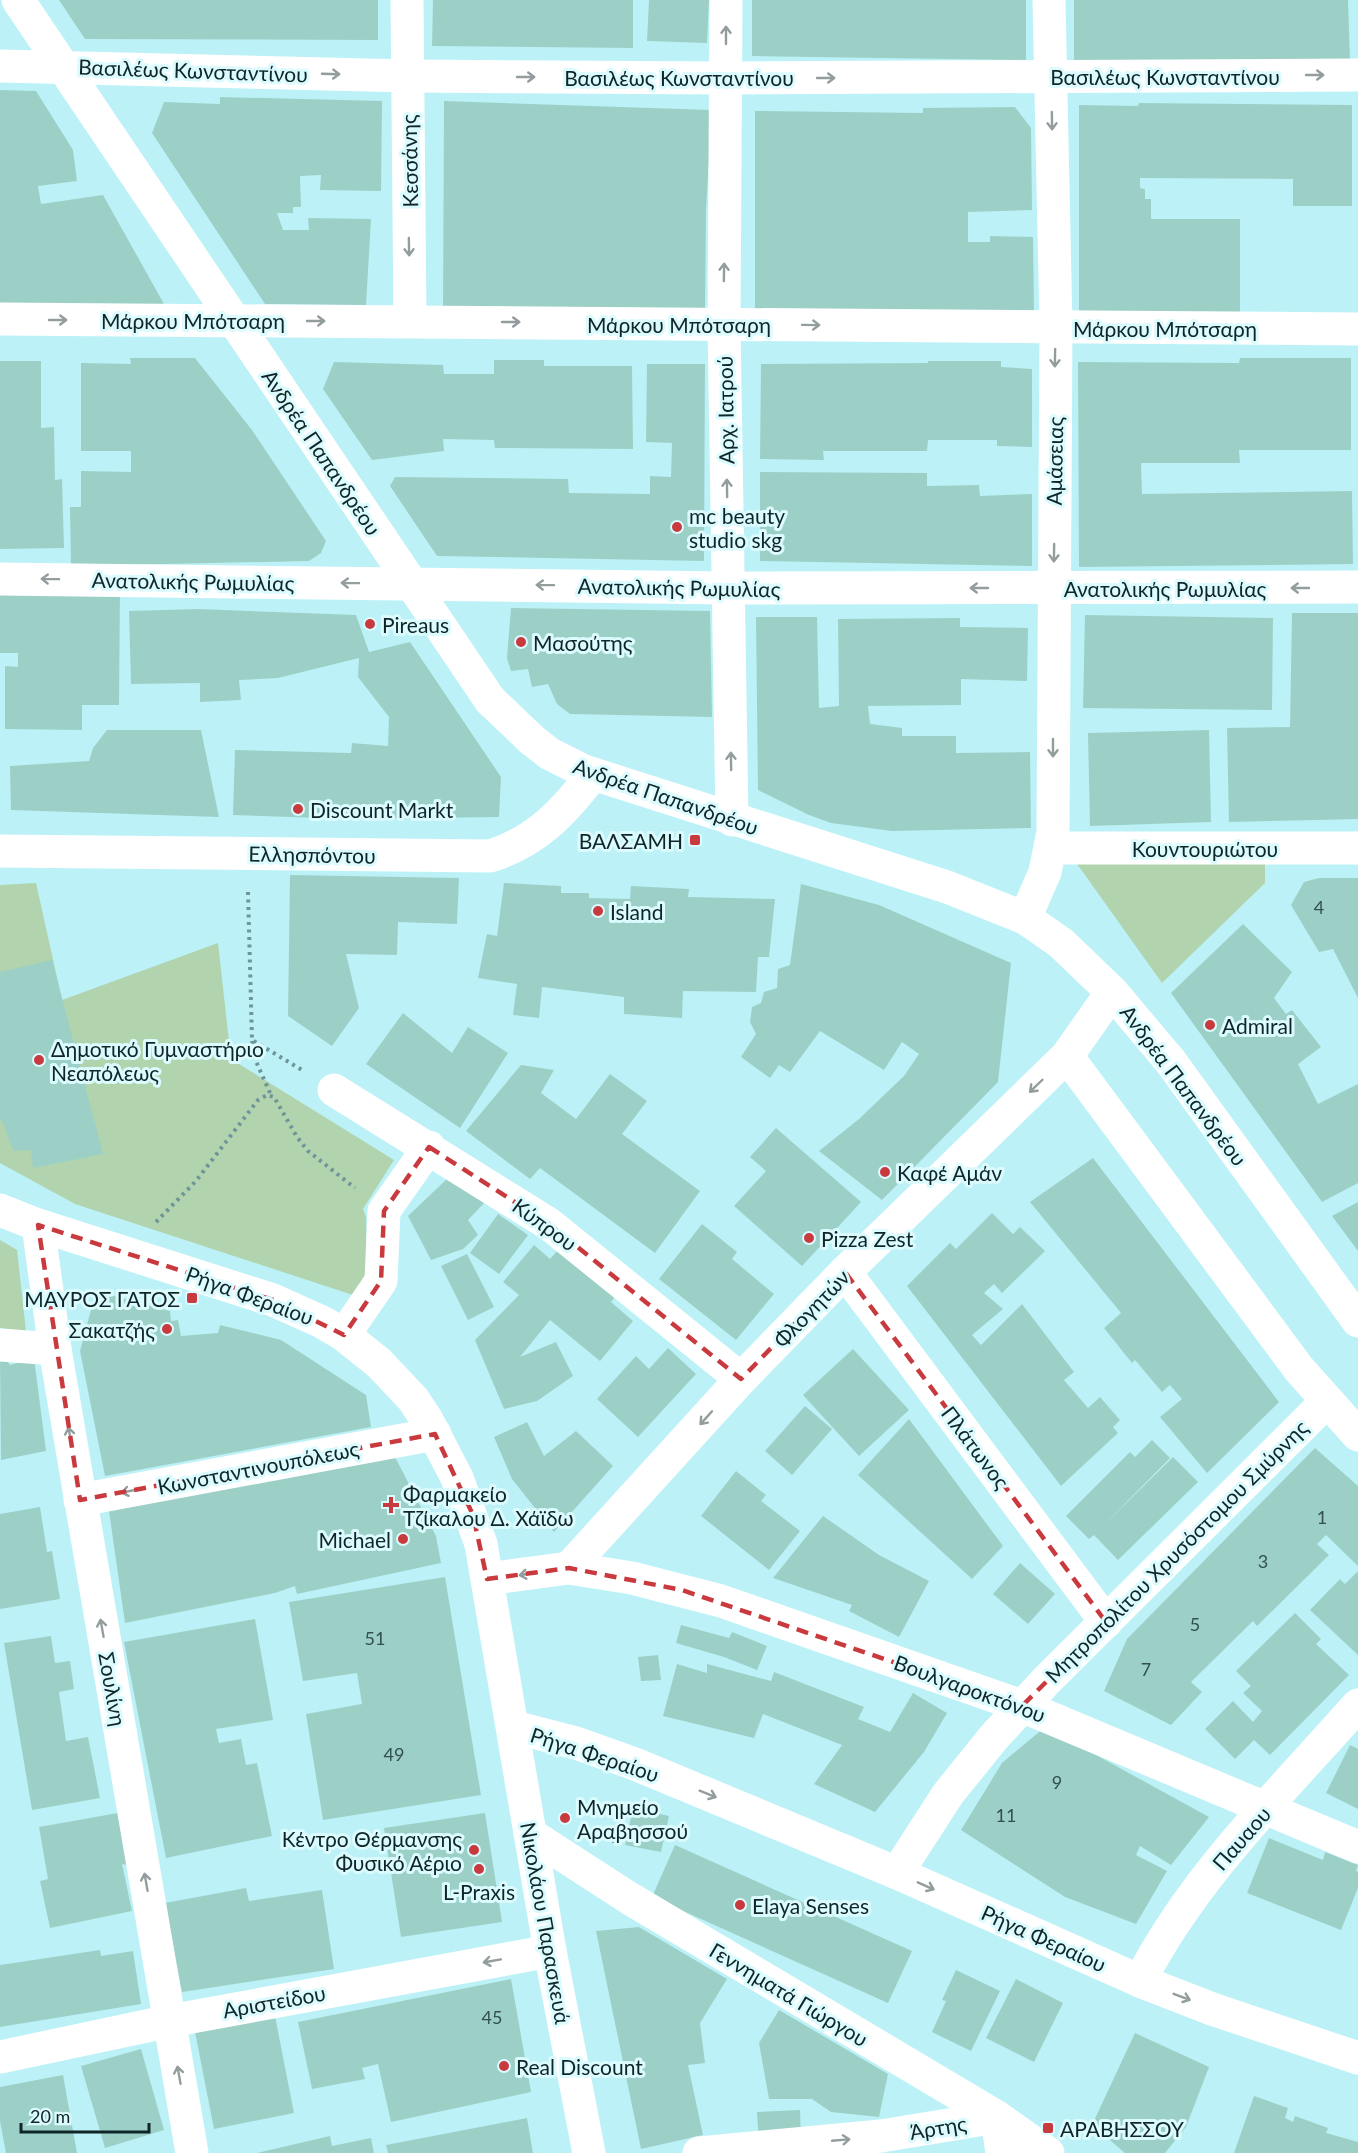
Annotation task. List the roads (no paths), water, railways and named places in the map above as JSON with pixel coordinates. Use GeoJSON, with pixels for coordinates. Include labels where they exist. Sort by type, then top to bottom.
{"type":"FeatureCollection","features":[{"type":"Feature","properties":{"kind":"street","name":"Ανδρέα Παπανδρέου"},"geometry":{"type":"LineString","coordinates":[[18,0],[411,584],[501,712],[550,753],[593,774],[947,887],[1025,918],[1061,943],[1112,992],[1171,1062],[1358,1321]]}},
{"type":"Feature","properties":{"kind":"street","name":"Κεσσάνης"},"geometry":{"type":"LineString","coordinates":[[407,0],[410,321]]}},
{"type":"Feature","properties":{"kind":"street","name":"Αρχ. Ιατρού"},"geometry":{"type":"LineString","coordinates":[[726,0],[724,324],[732,820]]}},
{"type":"Feature","properties":{"kind":"street","name":"Αμάσειας"},"geometry":{"type":"LineString","coordinates":[[1025,918],[1045,872],[1052,848],[1056,327],[1049,0]]}},
{"type":"Feature","properties":{"kind":"street","name":"Βασιλέως Κωνσταντίνου"},"geometry":{"type":"LineString","coordinates":[[0,66],[408,76],[727,78],[1358,75]]}},
{"type":"Feature","properties":{"kind":"street","name":"Μάρκου Μπότσαρη"},"geometry":{"type":"LineString","coordinates":[[0,319],[1358,329]]}},
{"type":"Feature","properties":{"kind":"street","name":"Ανατολικής Ρωμυλίας"},"geometry":{"type":"LineString","coordinates":[[0,579],[729,588],[1358,587]]}},
{"type":"Feature","properties":{"kind":"street","name":"Ελλησπόντου"},"geometry":{"type":"LineString","coordinates":[[0,851],[490,856],[520,845],[536,835],[572,802],[593,774]]}},
{"type":"Feature","properties":{"kind":"street","name":"Κουντουριώτου"},"geometry":{"type":"LineString","coordinates":[[1052,848],[1358,848]]}},
{"type":"Feature","properties":{"kind":"street","name":"Φλογητών"},"geometry":{"type":"LineString","coordinates":[[569,1568],[741,1379],[845,1272],[1067,1056],[1112,992]]}},
{"type":"Feature","properties":{"kind":"street"},"geometry":{"type":"LineString","coordinates":[[1067,1056],[1299,1369],[1326,1402],[1358,1435]]}},
{"type":"Feature","properties":{"kind":"street","name":"Κύπρου"},"geometry":{"type":"LineString","coordinates":[[334,1090],[549,1224],[741,1379]]}},
{"type":"Feature","properties":{"kind":"street"},"geometry":{"type":"LineString","coordinates":[[344,1335],[381,1281],[384,1211],[429,1148]]}},
{"type":"Feature","properties":{"kind":"street","name":"Ρήγα Φεραίου"},"geometry":{"type":"LineString","coordinates":[[0,1210],[38,1225],[273,1300],[322,1322],[344,1335],[379,1363],[402,1387],[435,1434],[472,1515],[487,1579],[513,1727],[576,1743],[635,1764],[897,1873],[1140,1981],[1358,2058]]}},
{"type":"Feature","properties":{"kind":"street","name":"Σουλίνη"},"geometry":{"type":"LineString","coordinates":[[38,1225],[55,1349],[80,1500],[192,2153]]}},
{"type":"Feature","properties":{"kind":"street","name":"Πλάτωνος"},"geometry":{"type":"LineString","coordinates":[[845,1272],[1106,1622]]}},
{"type":"Feature","properties":{"kind":"street"},"geometry":{"type":"LineString","coordinates":[[0,1344],[55,1349]]}},
{"type":"Feature","properties":{"kind":"street","name":"Μητροπολίτου Χρυσόστομου Σμύρνης"},"geometry":{"type":"LineString","coordinates":[[897,1873],[954,1785],[1022,1706],[1326,1402]]}},
{"type":"Feature","properties":{"kind":"street","name":"Κωνσταντινουπόλεως"},"geometry":{"type":"LineString","coordinates":[[80,1500],[435,1434]]}},
{"type":"Feature","properties":{"kind":"street"},"geometry":{"type":"LineString","coordinates":[[487,1579],[569,1568]]}},
{"type":"Feature","properties":{"kind":"street","name":"Βουλγαροκτόνου"},"geometry":{"type":"LineString","coordinates":[[569,1568],[632,1578],[722,1601],[1022,1706],[1358,1847]]}},
{"type":"Feature","properties":{"kind":"street","name":"Παυαου"},"geometry":{"type":"LineString","coordinates":[[1140,1981],[1152,1956],[1199,1887],[1358,1706]]}},
{"type":"Feature","properties":{"kind":"street","name":"Νικολάου Παρασκευά"},"geometry":{"type":"LineString","coordinates":[[513,1727],[550,1950],[589,2153]]}},
{"type":"Feature","properties":{"kind":"street","name":"Γεννηματά Γιώργου"},"geometry":{"type":"LineString","coordinates":[[530,1834],[629,1898],[997,2117],[1048,2153]]}},
{"type":"Feature","properties":{"kind":"street","name":"Αριστείδου"},"geometry":{"type":"LineString","coordinates":[[0,2056],[170,2021],[550,1950]]}},
{"type":"Feature","properties":{"kind":"street"},"geometry":{"type":"LineString","coordinates":[[997,2117],[1002,2153]]}},
{"type":"Feature","properties":{"kind":"street","name":"Άρτης"},"geometry":{"type":"LineString","coordinates":[[699,2153],[881,2136],[997,2117]]}},
{"type":"Feature","properties":{"kind":"place","name":"mc beauty studio skg"},"geometry":{"type":"Point","coordinates":[677,527]}},
{"type":"Feature","properties":{"kind":"place","name":"Pireaus"},"geometry":{"type":"Point","coordinates":[370,624]}},
{"type":"Feature","properties":{"kind":"place","name":"Μασούτης"},"geometry":{"type":"Point","coordinates":[521,642]}},
{"type":"Feature","properties":{"kind":"place","name":"Discount Markt"},"geometry":{"type":"Point","coordinates":[298,809]}},
{"type":"Feature","properties":{"kind":"place","name":"ΒΑΛΣΑΜΗ"},"geometry":{"type":"Point","coordinates":[695,840]}},
{"type":"Feature","properties":{"kind":"place","name":"Island"},"geometry":{"type":"Point","coordinates":[598,911]}},
{"type":"Feature","properties":{"kind":"place","name":"Admiral"},"geometry":{"type":"Point","coordinates":[1210,1025]}},
{"type":"Feature","properties":{"kind":"place","name":"Δημοτικό Γυμναστήριο Νεαπόλεως"},"geometry":{"type":"Point","coordinates":[39,1060]}},
{"type":"Feature","properties":{"kind":"place","name":"Καφέ Αμάν"},"geometry":{"type":"Point","coordinates":[885,1172]}},
{"type":"Feature","properties":{"kind":"place","name":"Pizza Zest"},"geometry":{"type":"Point","coordinates":[809,1238]}},
{"type":"Feature","properties":{"kind":"place","name":"ΜΑΥΡΟΣ ΓΑΤΟΣ"},"geometry":{"type":"Point","coordinates":[192,1298]}},
{"type":"Feature","properties":{"kind":"place","name":"Σακατζής"},"geometry":{"type":"Point","coordinates":[167,1329]}},
{"type":"Feature","properties":{"kind":"place","name":"Φαρμακείο Τζίκαλου Δ. Χάϊδω"},"geometry":{"type":"Point","coordinates":[391,1505]}},
{"type":"Feature","properties":{"kind":"place","name":"Michael"},"geometry":{"type":"Point","coordinates":[403,1539]}},
{"type":"Feature","properties":{"kind":"place","name":"Μνημείο Αραβησσού"},"geometry":{"type":"Point","coordinates":[565,1818]}},
{"type":"Feature","properties":{"kind":"place","name":"Κέντρο Θέρμανσης Φυσικό Αέριο"},"geometry":{"type":"Point","coordinates":[474,1850]}},
{"type":"Feature","properties":{"kind":"place","name":"L-Praxis"},"geometry":{"type":"Point","coordinates":[479,1869]}},
{"type":"Feature","properties":{"kind":"place","name":"Elaya Senses"},"geometry":{"type":"Point","coordinates":[740,1905]}},
{"type":"Feature","properties":{"kind":"place","name":"Real Discount"},"geometry":{"type":"Point","coordinates":[504,2066]}},
{"type":"Feature","properties":{"kind":"place","name":"ΑΡΑΒΗΣΣΟΥ"},"geometry":{"type":"Point","coordinates":[1048,2128]}}]}
